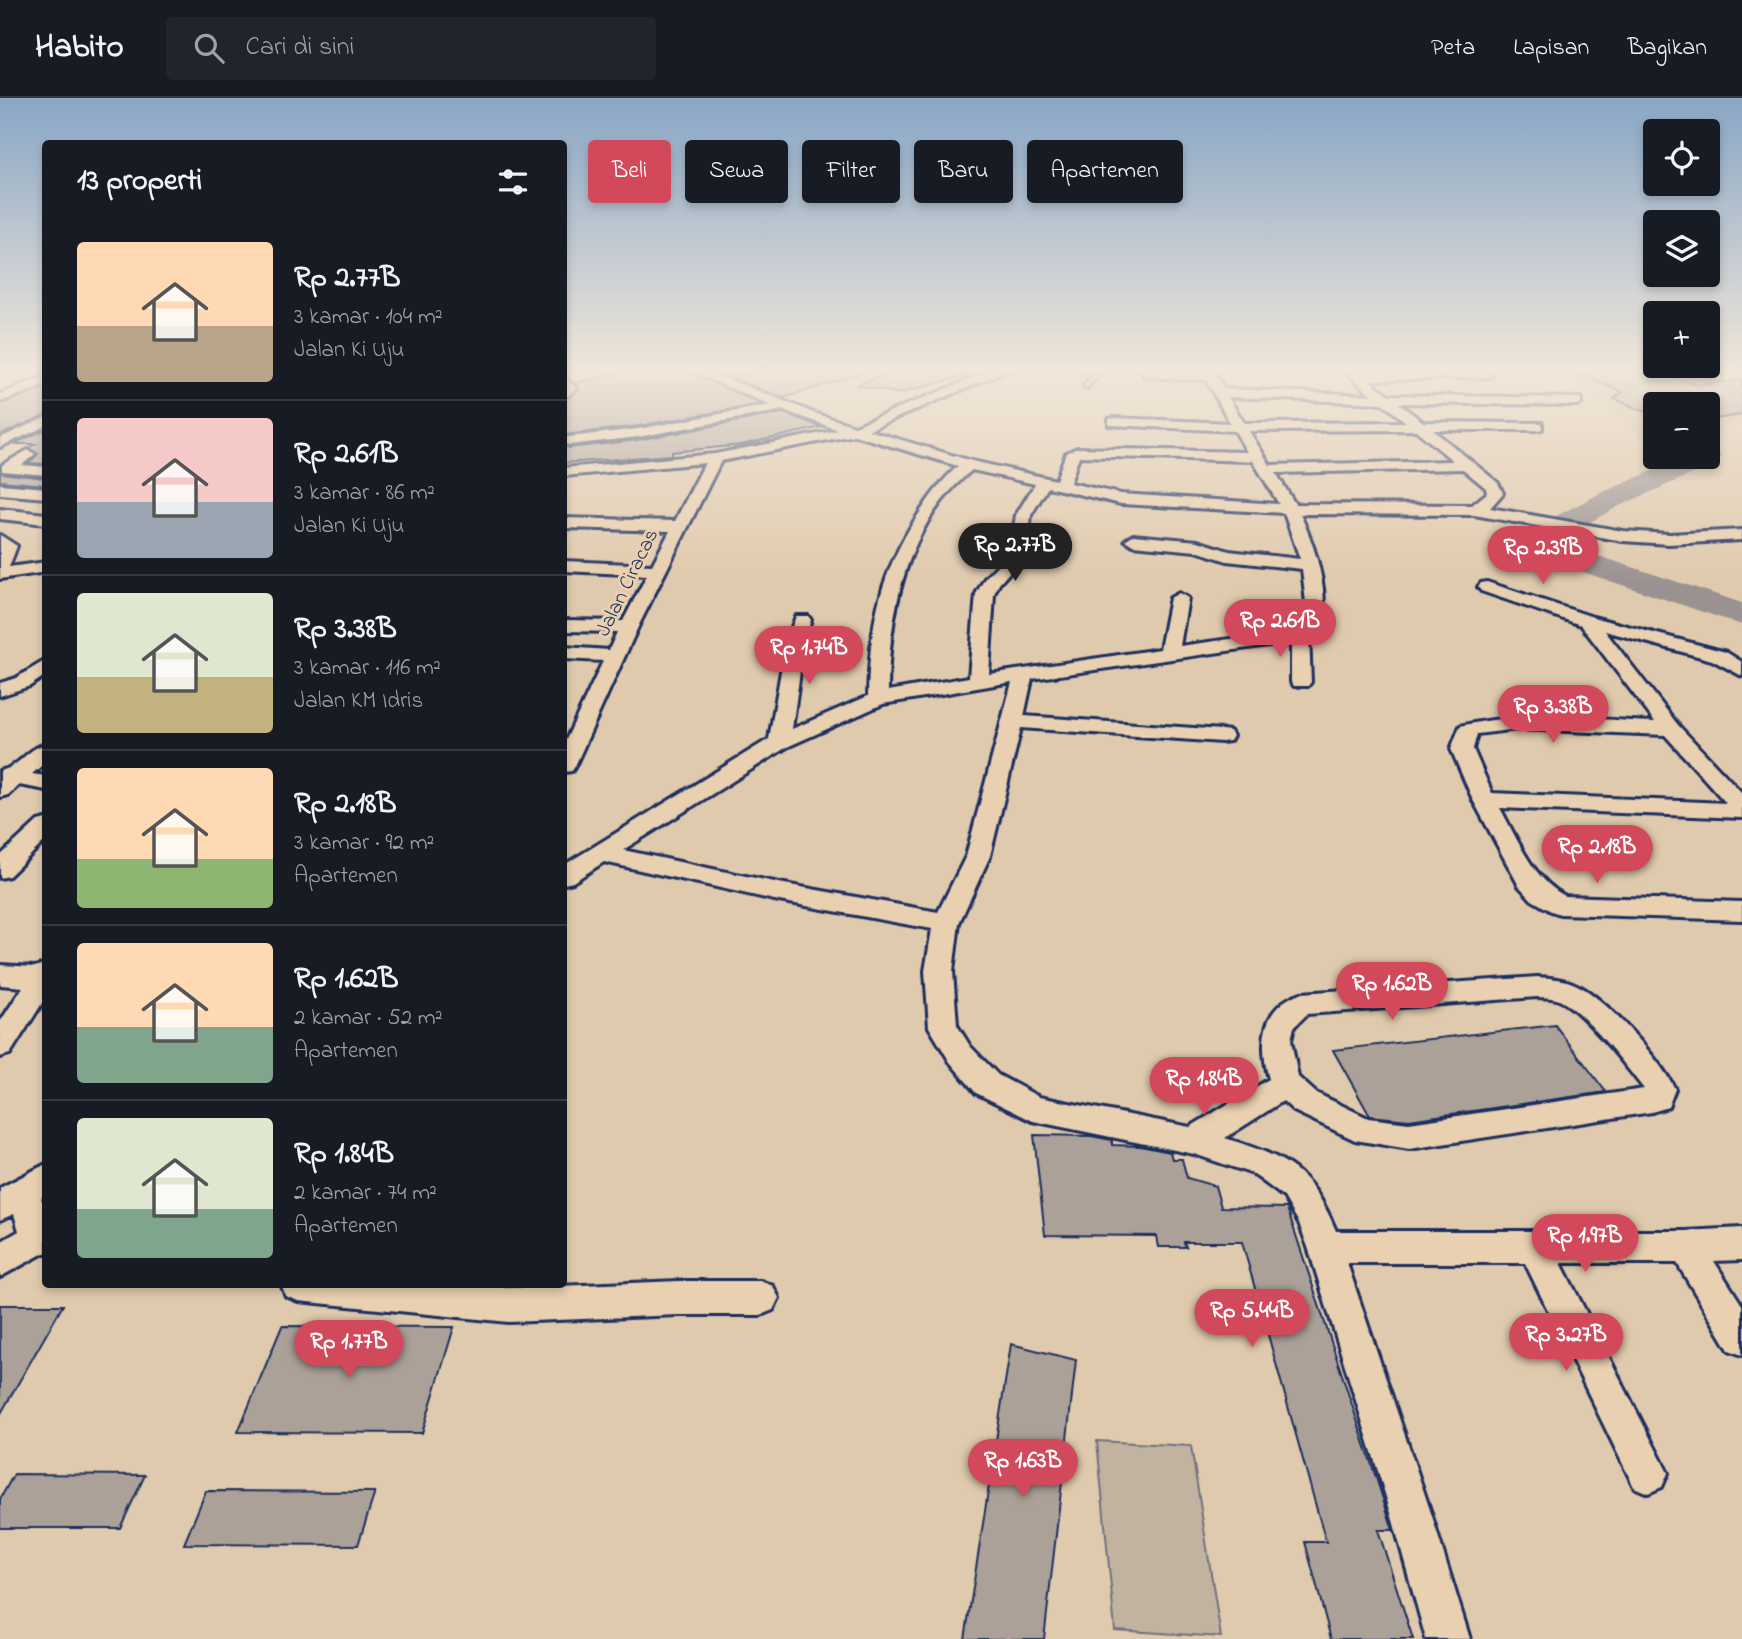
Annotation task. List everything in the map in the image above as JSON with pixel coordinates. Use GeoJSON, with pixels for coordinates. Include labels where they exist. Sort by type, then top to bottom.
{"type":"FeatureCollection","features":[{"type":"Feature","properties":{"kind":"street"},"geometry":{"type":"LineString","coordinates":[[569,441],[578,440]]}},
{"type":"Feature","properties":{"kind":"street"},"geometry":{"type":"LineString","coordinates":[[567,472],[715,458],[807,440]]}},
{"type":"Feature","properties":{"kind":"street"},"geometry":{"type":"LineString","coordinates":[[889,440],[969,465],[1062,487],[1152,503],[1290,509],[1474,510],[1623,536],[1669,538],[1742,535]]}},
{"type":"Feature","properties":{"kind":"street"},"geometry":{"type":"LineString","coordinates":[[567,874],[779,742],[878,699],[979,681],[1023,677],[1300,635],[1311,627],[1314,616],[1308,565],[1299,530],[1290,509],[1247,440]]}},
{"type":"Feature","properties":{"kind":"street"},"geometry":{"type":"LineString","coordinates":[[1434,440],[1493,486],[1495,493],[1484,507],[1474,510]]}},
{"type":"Feature","properties":{"kind":"street"},"geometry":{"type":"LineString","coordinates":[[1062,487],[1073,453],[1077,452],[1257,457]]}},
{"type":"Feature","properties":{"kind":"street"},"geometry":{"type":"LineString","coordinates":[[2,464],[28,454],[42,454]]}},
{"type":"Feature","properties":{"kind":"street","name":"Jalan Ciracas"},"geometry":{"type":"LineString","coordinates":[[567,760],[629,627],[715,458]]}},
{"type":"Feature","properties":{"kind":"street"},"geometry":{"type":"LineString","coordinates":[[2,464],[42,470]]}},
{"type":"Feature","properties":{"kind":"street"},"geometry":{"type":"LineString","coordinates":[[878,699],[879,651],[890,581],[902,553],[934,499],[948,481],[969,465]]}},
{"type":"Feature","properties":{"kind":"street"},"geometry":{"type":"LineString","coordinates":[[1267,470],[1465,465]]}},
{"type":"Feature","properties":{"kind":"street"},"geometry":{"type":"LineString","coordinates":[[979,681],[985,594],[1001,569],[1014,559],[1021,545],[1022,518],[1030,500],[1044,482]]}},
{"type":"Feature","properties":{"kind":"street"},"geometry":{"type":"LineString","coordinates":[[0,489],[42,493]]}},
{"type":"Feature","properties":{"kind":"street"},"geometry":{"type":"LineString","coordinates":[[0,514],[42,519]]}},
{"type":"Feature","properties":{"kind":"street"},"geometry":{"type":"LineString","coordinates":[[567,523],[681,526]]}},
{"type":"Feature","properties":{"kind":"street"},"geometry":{"type":"LineString","coordinates":[[0,540],[9,545],[0,572],[42,567]]}},
{"type":"Feature","properties":{"kind":"street"},"geometry":{"type":"LineString","coordinates":[[1133,540],[1198,546],[1227,556],[1308,565]]}},
{"type":"Feature","properties":{"kind":"street"},"geometry":{"type":"LineString","coordinates":[[567,566],[657,570]]}},
{"type":"Feature","properties":{"kind":"street"},"geometry":{"type":"LineString","coordinates":[[1487,587],[1587,621],[1719,656],[1742,670]]}},
{"type":"Feature","properties":{"kind":"street"},"geometry":{"type":"LineString","coordinates":[[1169,655],[1179,598]]}},
{"type":"Feature","properties":{"kind":"street"},"geometry":{"type":"LineString","coordinates":[[779,742],[794,643],[802,620]]}},
{"type":"Feature","properties":{"kind":"street"},"geometry":{"type":"LineString","coordinates":[[1587,621],[1671,729],[1742,809]]}},
{"type":"Feature","properties":{"kind":"street"},"geometry":{"type":"LineString","coordinates":[[567,625],[629,627]]}},
{"type":"Feature","properties":{"kind":"street"},"geometry":{"type":"LineString","coordinates":[[1300,635],[1301,682]]}},
{"type":"Feature","properties":{"kind":"street"},"geometry":{"type":"LineString","coordinates":[[567,653],[617,656]]}},
{"type":"Feature","properties":{"kind":"street"},"geometry":{"type":"LineString","coordinates":[[0,690],[23,682],[42,669]]}},
{"type":"Feature","properties":{"kind":"street"},"geometry":{"type":"LineString","coordinates":[[1023,677],[978,856],[946,923],[939,971],[943,1027],[960,1054],[987,1084],[1033,1108],[1194,1141],[1241,1154],[1264,1164],[1295,1187],[1313,1216],[1325,1247],[1411,1513],[1448,1639]]}},
{"type":"Feature","properties":{"kind":"street"},"geometry":{"type":"LineString","coordinates":[[1011,721],[1222,736]]}},
{"type":"Feature","properties":{"kind":"street"},"geometry":{"type":"LineString","coordinates":[[1671,729],[1487,724],[1467,730],[1462,749],[1484,800],[1528,880],[1541,894],[1560,905],[1742,911]]}},
{"type":"Feature","properties":{"kind":"street"},"geometry":{"type":"LineString","coordinates":[[4,781],[42,753]]}},
{"type":"Feature","properties":{"kind":"street"},"geometry":{"type":"LineString","coordinates":[[4,781],[42,783]]}},
{"type":"Feature","properties":{"kind":"street"},"geometry":{"type":"LineString","coordinates":[[1484,800],[1742,809]]}},
{"type":"Feature","properties":{"kind":"street"},"geometry":{"type":"LineString","coordinates":[[0,870],[42,831]]}},
{"type":"Feature","properties":{"kind":"street"},"geometry":{"type":"LineString","coordinates":[[600,853],[779,892],[946,923]]}},
{"type":"Feature","properties":{"kind":"street"},"geometry":{"type":"LineString","coordinates":[[0,975],[42,975]]}},
{"type":"Feature","properties":{"kind":"street"},"geometry":{"type":"LineString","coordinates":[[0,1046],[42,977]]}},
{"type":"Feature","properties":{"kind":"street"},"geometry":{"type":"LineString","coordinates":[[1537,987],[1571,993],[1590,1009],[1660,1089],[1657,1098],[1652,1100],[1409,1136],[1366,1131],[1305,1102],[1285,1084],[1276,1041],[1278,1024],[1289,1011],[1301,1003],[1537,987]]}},
{"type":"Feature","properties":{"kind":"street"},"geometry":{"type":"LineString","coordinates":[[1194,1141],[1285,1084]]}},
{"type":"Feature","properties":{"kind":"street"},"geometry":{"type":"LineString","coordinates":[[23,1191],[42,1235]]}},
{"type":"Feature","properties":{"kind":"street"},"geometry":{"type":"LineString","coordinates":[[0,1261],[42,1238]]}},
{"type":"Feature","properties":{"kind":"street"},"geometry":{"type":"LineString","coordinates":[[1325,1247],[1686,1247],[1742,1244]]}},
{"type":"Feature","properties":{"kind":"street"},"geometry":{"type":"LineString","coordinates":[[1535,1247],[1648,1473]]}},
{"type":"Feature","properties":{"kind":"street"},"geometry":{"type":"LineString","coordinates":[[1686,1247],[1742,1337]]}},
{"type":"Feature","properties":{"kind":"street"},"geometry":{"type":"LineString","coordinates":[[338,1288],[509,1305],[679,1298],[761,1298]]}},
{"type":"Feature","properties":{"kind":"shaded area"},"geometry":{"type":"Polygon","coordinates":[[[1097,1441],[1191,1446],[1221,1637],[1115,1630],[1097,1441]]]}},
{"type":"Feature","properties":{"kind":"building"},"geometry":{"type":"Polygon","coordinates":[[[23,440],[42,440],[42,464],[29,463],[38,454],[28,448],[35,444],[14,444],[23,440]]]}},
{"type":"Feature","properties":{"kind":"building"},"geometry":{"type":"Polygon","coordinates":[[[638,440],[764,440],[672,452],[672,455],[567,463],[567,447],[638,440]]]}},
{"type":"Feature","properties":{"kind":"building"},"geometry":{"type":"Polygon","coordinates":[[[0,473],[42,478],[42,485],[0,481],[0,473]]]}},
{"type":"Feature","properties":{"kind":"building"},"geometry":{"type":"Polygon","coordinates":[[[1555,1025],[1606,1092],[1409,1120],[1370,1116],[1333,1050],[1555,1025]]]}},
{"type":"Feature","properties":{"kind":"building"},"geometry":{"type":"Polygon","coordinates":[[[1034,1135],[1091,1136],[1112,1140],[1112,1145],[1140,1146],[1170,1152],[1172,1159],[1182,1159],[1187,1178],[1215,1186],[1221,1207],[1287,1208],[1393,1530],[1378,1530],[1413,1639],[1331,1639],[1305,1542],[1326,1542],[1242,1242],[1184,1242],[1186,1247],[1158,1247],[1156,1236],[1045,1235],[1034,1135]]]}},
{"type":"Feature","properties":{"kind":"building"},"geometry":{"type":"Polygon","coordinates":[[[0,1305],[63,1305],[0,1415],[0,1305]]]}},
{"type":"Feature","properties":{"kind":"building"},"geometry":{"type":"Polygon","coordinates":[[[282,1326],[454,1327],[422,1433],[238,1432],[282,1326]]]}},
{"type":"Feature","properties":{"kind":"building"},"geometry":{"type":"Polygon","coordinates":[[[1011,1344],[1076,1360],[1044,1639],[965,1639],[1011,1344]]]}},
{"type":"Feature","properties":{"kind":"building"},"geometry":{"type":"Polygon","coordinates":[[[14,1474],[145,1475],[120,1528],[0,1528],[0,1499],[14,1474]]]}},
{"type":"Feature","properties":{"kind":"building"},"geometry":{"type":"Polygon","coordinates":[[[206,1491],[375,1492],[358,1545],[184,1544],[206,1491]]]}},
{"type":"Feature","properties":{"kind":"waterway"},"geometry":{"type":"LineString","coordinates":[[1680,469],[1607,501],[1550,532],[1561,554],[1742,614]]}}]}
